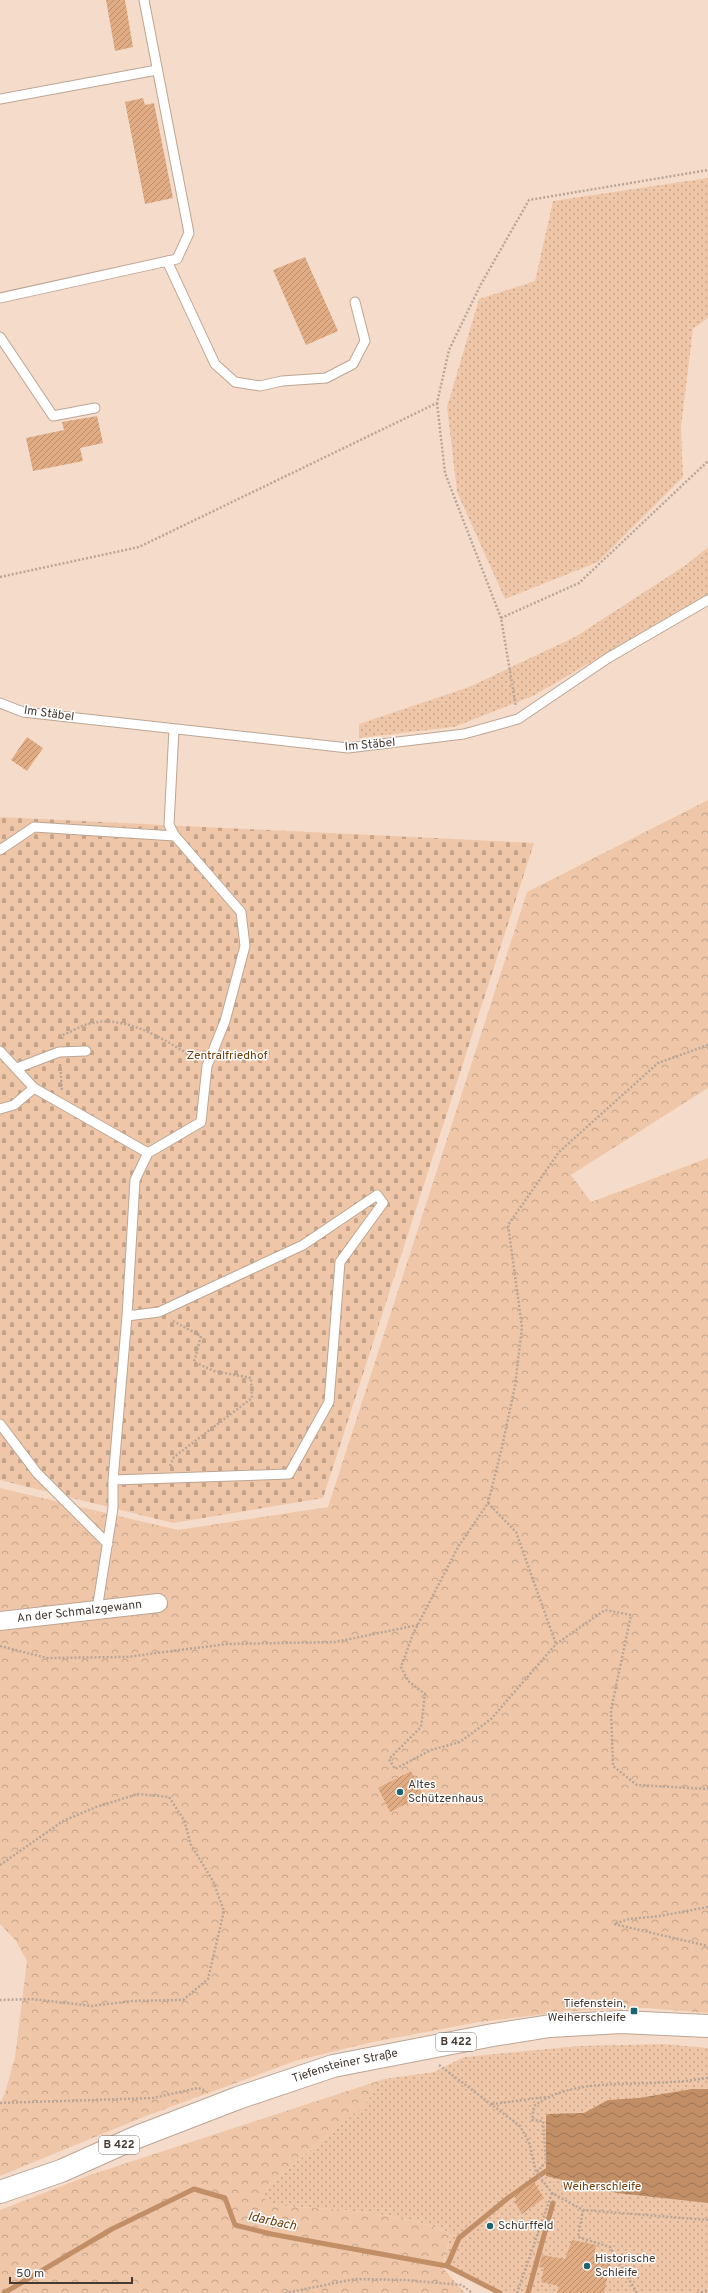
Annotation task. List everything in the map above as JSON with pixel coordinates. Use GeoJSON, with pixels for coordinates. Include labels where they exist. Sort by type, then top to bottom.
{"type":"FeatureCollection","features":[{"type":"Feature","properties":{"kind":"main road","name":"Tiefensteiner Straße"},"geometry":{"type":"LineString","coordinates":[[0,2192],[61,2171],[137,2137],[238,2098],[333,2066],[418,2049],[550,2026],[621,2022],[708,2026]]}},
{"type":"Feature","properties":{"kind":"street","name":"An der Schmalzgewann"},"geometry":{"type":"LineString","coordinates":[[0,1621],[158,1603]]}},
{"type":"Feature","properties":{"kind":"lane"},"geometry":{"type":"LineString","coordinates":[[0,298],[177,259],[189,233],[144,0]]}},
{"type":"Feature","properties":{"kind":"lane"},"geometry":{"type":"LineString","coordinates":[[0,99],[157,70]]}},
{"type":"Feature","properties":{"kind":"lane"},"geometry":{"type":"LineString","coordinates":[[167,261],[215,364],[235,382],[260,386],[282,381],[326,378],[353,364],[365,341],[355,302]]}},
{"type":"Feature","properties":{"kind":"lane"},"geometry":{"type":"LineString","coordinates":[[0,337],[53,416],[95,408]]}},
{"type":"Feature","properties":{"kind":"lane","name":"Im Stäbel"},"geometry":{"type":"LineString","coordinates":[[0,703],[23,712],[348,748],[464,734],[518,719],[608,658],[708,600]]}},
{"type":"Feature","properties":{"kind":"lane"},"geometry":{"type":"LineString","coordinates":[[97,1610],[113,1508],[113,1480],[127,1316],[135,1180],[148,1154],[201,1122],[207,1066],[225,1021],[245,946],[241,912],[175,836],[169,825],[174,729]]}},
{"type":"Feature","properties":{"kind":"lane"},"geometry":{"type":"LineString","coordinates":[[0,850],[34,827],[175,836]]}},
{"type":"Feature","properties":{"kind":"lane"},"geometry":{"type":"LineString","coordinates":[[0,1051],[34,1088],[148,1154]]}},
{"type":"Feature","properties":{"kind":"lane"},"geometry":{"type":"LineString","coordinates":[[16,1068],[59,1052],[86,1051]]}},
{"type":"Feature","properties":{"kind":"lane"},"geometry":{"type":"LineString","coordinates":[[0,1109],[14,1104],[34,1088]]}},
{"type":"Feature","properties":{"kind":"lane"},"geometry":{"type":"LineString","coordinates":[[113,1480],[289,1474],[329,1402],[340,1262],[383,1203],[377,1195],[303,1245],[159,1312],[127,1316]]}},
{"type":"Feature","properties":{"kind":"lane"},"geometry":{"type":"LineString","coordinates":[[0,1424],[37,1473],[108,1544]]}},
{"type":"Feature","properties":{"kind":"path"},"geometry":{"type":"LineString","coordinates":[[518,719],[501,618],[445,472],[437,403],[449,350],[481,284],[529,200],[708,170]]}},
{"type":"Feature","properties":{"kind":"path"},"geometry":{"type":"LineString","coordinates":[[0,577],[139,547],[437,403]]}},
{"type":"Feature","properties":{"kind":"path"},"geometry":{"type":"LineString","coordinates":[[501,618],[580,583],[708,461]]}},
{"type":"Feature","properties":{"kind":"path"},"geometry":{"type":"LineString","coordinates":[[62,1105],[59,1045],[63,1035],[89,1023],[109,1021],[151,1032],[207,1066]]}},
{"type":"Feature","properties":{"kind":"path"},"geometry":{"type":"LineString","coordinates":[[708,1045],[658,1063],[559,1152],[508,1225],[522,1327],[515,1386],[488,1503],[458,1547],[418,1624],[401,1667],[408,1681],[425,1694],[421,1727],[389,1759],[395,1769],[431,1750],[460,1742],[485,1723],[556,1644],[605,1610],[631,1615],[611,1710],[613,1766],[637,1785],[708,1789]]}},
{"type":"Feature","properties":{"kind":"path"},"geometry":{"type":"LineString","coordinates":[[159,1312],[201,1336],[194,1362],[214,1371],[251,1378],[252,1398],[174,1457],[163,1479]]}},
{"type":"Feature","properties":{"kind":"path"},"geometry":{"type":"LineString","coordinates":[[488,1503],[516,1532],[556,1644]]}},
{"type":"Feature","properties":{"kind":"path"},"geometry":{"type":"LineString","coordinates":[[0,1646],[47,1658],[126,1657],[227,1644],[335,1642],[418,1624]]}},
{"type":"Feature","properties":{"kind":"path"},"geometry":{"type":"LineString","coordinates":[[0,1865],[63,1821],[96,1807],[138,1794],[169,1796],[184,1820],[191,1844],[213,1881],[224,1911],[208,1979],[183,2000],[132,2001],[92,2006],[32,1999],[0,2000]]}},
{"type":"Feature","properties":{"kind":"path"},"geometry":{"type":"LineString","coordinates":[[708,1907],[660,1916],[629,1918],[614,1924],[708,1946]]}},
{"type":"Feature","properties":{"kind":"path"},"geometry":{"type":"LineString","coordinates":[[418,2049],[520,2126],[529,2142],[536,2172],[552,2193],[583,2210],[708,2220]]}},
{"type":"Feature","properties":{"kind":"path"},"geometry":{"type":"LineString","coordinates":[[492,2104],[546,2096],[585,2087],[672,2082],[708,2078]]}},
{"type":"Feature","properties":{"kind":"path"},"geometry":{"type":"LineString","coordinates":[[0,2103],[153,2098],[198,2088],[238,2098]]}},
{"type":"Feature","properties":{"kind":"path"},"geometry":{"type":"LineString","coordinates":[[536,2172],[546,2162],[543,2121],[532,2120],[534,2106],[546,2096]]}},
{"type":"Feature","properties":{"kind":"path"},"geometry":{"type":"LineString","coordinates":[[517,2292],[552,2193]]}},
{"type":"Feature","properties":{"kind":"path"},"geometry":{"type":"LineString","coordinates":[[583,2210],[578,2237],[610,2247],[637,2293]]}},
{"type":"Feature","properties":{"kind":"path"},"geometry":{"type":"LineString","coordinates":[[285,2293],[355,2279],[405,2280],[462,2285],[472,2293]]}},
{"type":"Feature","properties":{"kind":"path"},"geometry":{"type":"LineString","coordinates":[[697,2293],[708,2291]]}},
{"type":"Feature","properties":{"kind":"green space"},"geometry":{"type":"Polygon","coordinates":[[[708,178],[708,318],[693,329],[681,427],[683,477],[598,562],[505,599],[457,492],[447,407],[479,299],[535,281],[553,201],[708,178]]]}},
{"type":"Feature","properties":{"kind":"green space"},"geometry":{"type":"Polygon","coordinates":[[[708,547],[708,594],[533,696],[454,727],[359,738],[359,724],[469,687],[575,637],[686,565],[708,547]]]}},
{"type":"Feature","properties":{"kind":"green space"},"geometry":{"type":"Polygon","coordinates":[[[708,800],[708,1088],[571,1175],[591,1202],[708,1158],[708,2013],[645,2008],[571,2011],[479,2022],[368,2043],[295,2061],[146,2116],[0,2176],[0,2103],[5,2093],[15,2057],[27,1961],[16,1941],[0,1924],[0,1488],[178,1530],[328,1507],[527,892],[708,800]]]}},
{"type":"Feature","properties":{"kind":"green space","name":"Zentralfriedhof"},"geometry":{"type":"Polygon","coordinates":[[[0,817],[534,843],[323,1498],[173,1523],[0,1480],[0,817]]]}},
{"type":"Feature","properties":{"kind":"green space","name":"Weiherschleife"},"geometry":{"type":"Polygon","coordinates":[[[663,2044],[708,2048],[708,2293],[504,2293],[444,2262],[451,2234],[430,2226],[385,2215],[270,2205],[263,2197],[270,2184],[363,2106],[384,2079],[434,2072],[464,2057],[578,2046],[663,2044]]]}},
{"type":"Feature","properties":{"kind":"green space"},"geometry":{"type":"Polygon","coordinates":[[[384,2079],[363,2106],[270,2184],[263,2197],[271,2205],[385,2215],[430,2226],[451,2234],[442,2267],[465,2293],[0,2293],[0,2210],[90,2175],[384,2079]]]}},
{"type":"Feature","properties":{"kind":"water"},"geometry":{"type":"Polygon","coordinates":[[[692,2089],[708,2089],[708,2203],[617,2193],[546,2176],[546,2116],[548,2114],[584,2113],[608,2100],[639,2098],[692,2089]]]}},
{"type":"Feature","properties":{"kind":"building"},"geometry":{"type":"Polygon","coordinates":[[[106,0],[125,0],[133,47],[115,51],[106,0]]]}},
{"type":"Feature","properties":{"kind":"building"},"geometry":{"type":"Polygon","coordinates":[[[143,98],[145,105],[154,103],[173,198],[145,204],[125,102],[143,98]]]}},
{"type":"Feature","properties":{"kind":"building"},"geometry":{"type":"Polygon","coordinates":[[[305,257],[338,331],[306,345],[273,270],[305,257]]]}},
{"type":"Feature","properties":{"kind":"building"},"geometry":{"type":"Polygon","coordinates":[[[97,416],[103,443],[80,448],[83,461],[33,471],[26,438],[64,430],[62,422],[97,416]]]}},
{"type":"Feature","properties":{"kind":"building"},"geometry":{"type":"Polygon","coordinates":[[[27,737],[43,748],[27,771],[11,760],[27,737]]]}},
{"type":"Feature","properties":{"kind":"building","name":"Altes Schützenhaus"},"geometry":{"type":"Polygon","coordinates":[[[411,1771],[423,1795],[390,1812],[378,1788],[411,1771]]]}},
{"type":"Feature","properties":{"kind":"building"},"geometry":{"type":"Polygon","coordinates":[[[534,2182],[544,2198],[522,2214],[514,2201],[516,2200],[514,2196],[534,2182]]]}},
{"type":"Feature","properties":{"kind":"building","name":"Historische Schleife"},"geometry":{"type":"Polygon","coordinates":[[[572,2240],[596,2245],[594,2257],[611,2260],[604,2293],[557,2293],[559,2286],[541,2282],[544,2268],[539,2267],[542,2255],[565,2259],[572,2240]]]}},
{"type":"Feature","properties":{"kind":"waterway"},"geometry":{"type":"LineString","coordinates":[[447,2266],[459,2238],[508,2198],[546,2171],[551,2170]]}},
{"type":"Feature","properties":{"kind":"waterway","name":"Idarbach"},"geometry":{"type":"LineString","coordinates":[[4,2293],[112,2229],[194,2189],[225,2198],[235,2225],[271,2234],[447,2266],[500,2293]]}},
{"type":"Feature","properties":{"kind":"waterway"},"geometry":{"type":"LineString","coordinates":[[528,2293],[553,2203]]}},
{"type":"Feature","properties":{"kind":"place","name":"Altes Schützenhaus"},"geometry":{"type":"Point","coordinates":[400,1792]}},
{"type":"Feature","properties":{"kind":"place","name":"Tiefenstein, Weiherschleife"},"geometry":{"type":"Point","coordinates":[634,2011]}},
{"type":"Feature","properties":{"kind":"place","name":"Schürffeld"},"geometry":{"type":"Point","coordinates":[490,2226]}},
{"type":"Feature","properties":{"kind":"place","name":"Historische Schleife"},"geometry":{"type":"Point","coordinates":[587,2266]}}]}
